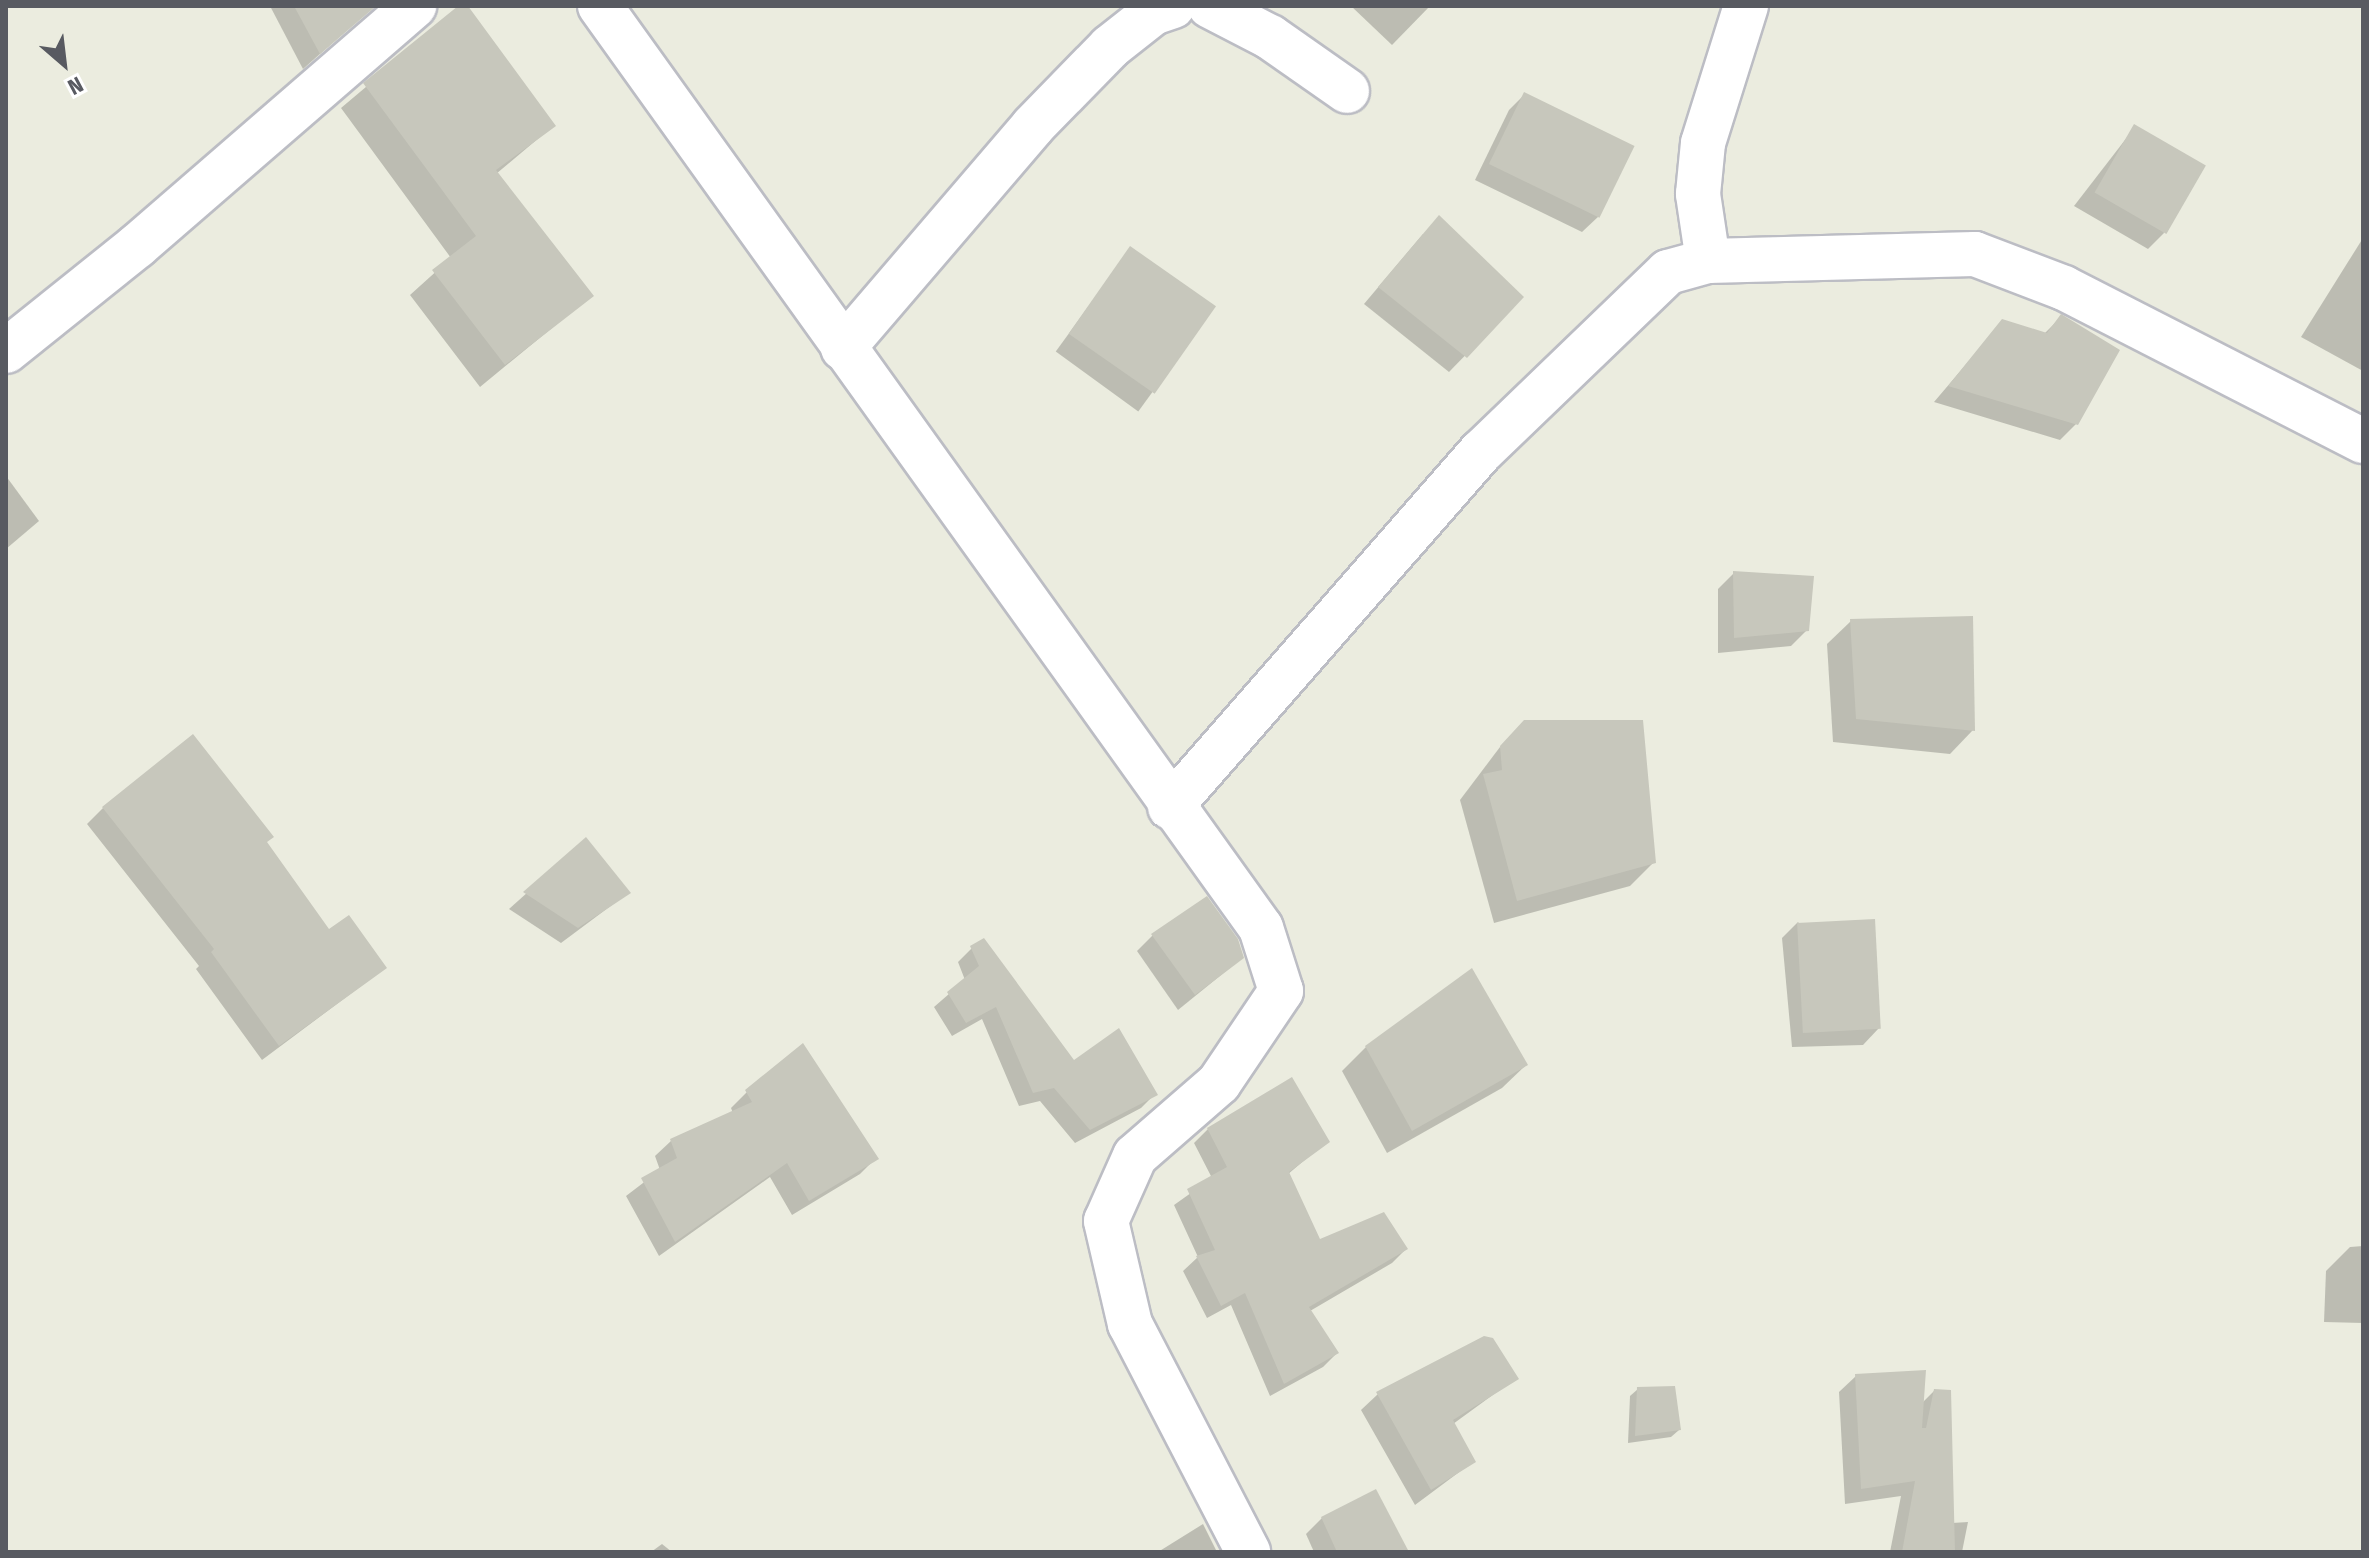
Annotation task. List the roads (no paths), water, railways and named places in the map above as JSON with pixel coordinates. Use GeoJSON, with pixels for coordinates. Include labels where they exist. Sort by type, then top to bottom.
{"type":"FeatureCollection","features":[{"type":"Feature","properties":{"kind":"street"},"geometry":{"type":"LineString","coordinates":[[6,351],[137,246],[414,6]]}},
{"type":"Feature","properties":{"kind":"street"},"geometry":{"type":"LineString","coordinates":[[600,6],[1170,807],[1261,928],[1281,991],[1219,1083],[1135,1156],[1106,1221],[1130,1324],[1248,1552]]}},
{"type":"Feature","properties":{"kind":"street"},"geometry":{"type":"LineString","coordinates":[[843,348],[1033,126],[1110,47],[1153,13],[1173,6]]}},
{"type":"Feature","properties":{"kind":"street"},"geometry":{"type":"LineString","coordinates":[[1210,6],[1270,37],[1347,91]]}},
{"type":"Feature","properties":{"kind":"street"},"geometry":{"type":"LineString","coordinates":[[1708,261],[1698,194],[1703,143],[1746,6]]}},
{"type":"Feature","properties":{"kind":"street"},"geometry":{"type":"LineString","coordinates":[[1170,807],[1482,451],[1668,272],[1708,261],[1975,254],[2064,288],[2363,441]]}}]}
